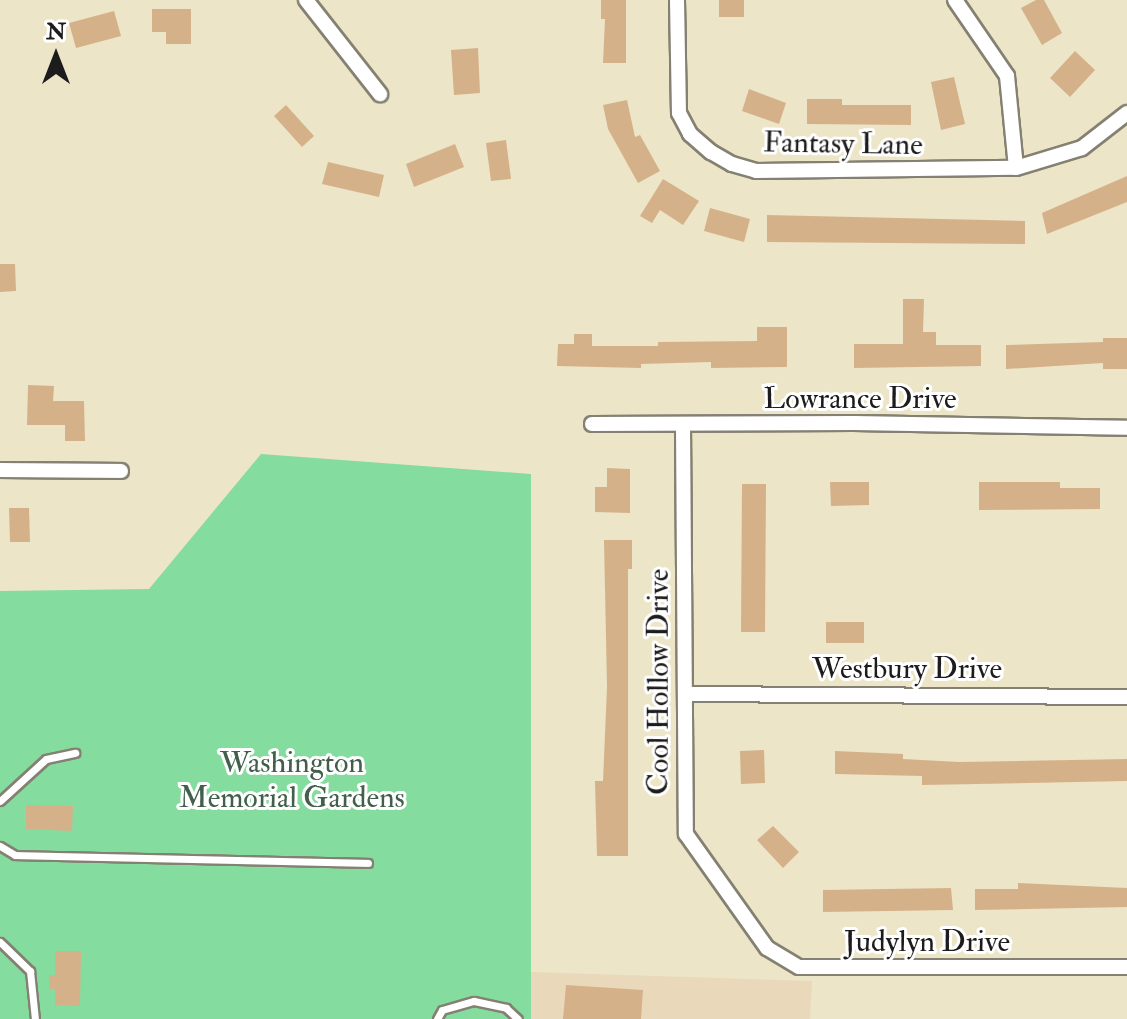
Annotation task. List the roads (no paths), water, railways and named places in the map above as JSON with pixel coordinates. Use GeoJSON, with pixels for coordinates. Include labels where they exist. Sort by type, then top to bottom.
{"type":"FeatureCollection","features":[{"type":"Feature","properties":{"kind":"street"},"geometry":{"type":"LineString","coordinates":[[306,0],[380,94]]}},
{"type":"Feature","properties":{"kind":"street","name":"Fantasy Lane"},"geometry":{"type":"LineString","coordinates":[[677,0],[679,113],[690,134],[732,164],[756,171],[1016,168],[1082,148],[1127,113]]}},
{"type":"Feature","properties":{"kind":"street"},"geometry":{"type":"LineString","coordinates":[[955,0],[1007,76],[1016,168]]}},
{"type":"Feature","properties":{"kind":"street","name":"Lowrance Drive"},"geometry":{"type":"LineString","coordinates":[[592,424],[854,423],[1127,428]]}},
{"type":"Feature","properties":{"kind":"street","name":"Cool Hollow Drive"},"geometry":{"type":"LineString","coordinates":[[683,426],[687,694],[683,774],[686,834],[746,919]]}},
{"type":"Feature","properties":{"kind":"street"},"geometry":{"type":"LineString","coordinates":[[0,470],[121,471]]}},
{"type":"Feature","properties":{"kind":"street","name":"Westbury Drive"},"geometry":{"type":"LineString","coordinates":[[687,694],[1127,697]]}},
{"type":"Feature","properties":{"kind":"street","name":"Judylyn Drive"},"geometry":{"type":"LineString","coordinates":[[746,919],[767,948],[799,967],[1127,967]]}},
{"type":"Feature","properties":{"kind":"lane"},"geometry":{"type":"LineString","coordinates":[[0,801],[46,759],[75,753]]}},
{"type":"Feature","properties":{"kind":"lane"},"geometry":{"type":"LineString","coordinates":[[0,846],[15,855],[368,863]]}},
{"type":"Feature","properties":{"kind":"lane"},"geometry":{"type":"LineString","coordinates":[[0,942],[30,971],[35,1019]]}},
{"type":"Feature","properties":{"kind":"lane"},"geometry":{"type":"LineString","coordinates":[[437,1019],[442,1010],[474,1001],[506,1008],[518,1019]]}},
{"type":"Feature","properties":{"kind":"park label","name":"Washington Memorial Gardens"},"geometry":{"type":"Point","coordinates":[292,780]}}]}
